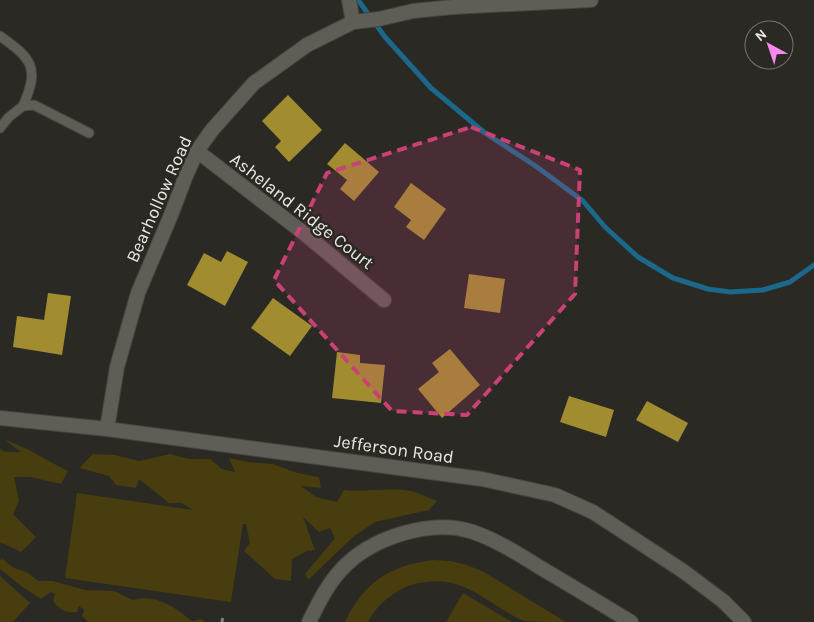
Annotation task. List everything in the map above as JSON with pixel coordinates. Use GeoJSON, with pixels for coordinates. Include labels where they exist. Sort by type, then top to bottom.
{"type":"FeatureCollection","features":[{"type":"Feature","properties":{"kind":"street"},"geometry":{"type":"LineString","coordinates":[[349,0],[353,22]]}},
{"type":"Feature","properties":{"kind":"street","name":"Bearhollow Road"},"geometry":{"type":"LineString","coordinates":[[107,429],[117,367],[138,293],[197,151],[225,114],[254,83],[307,45],[353,22],[379,19],[413,11],[453,7],[591,0]]}},
{"type":"Feature","properties":{"kind":"street","name":"Asheland Ridge Court"},"geometry":{"type":"LineString","coordinates":[[197,151],[305,234],[384,300]]}},
{"type":"Feature","properties":{"kind":"street","name":"Jefferson Road"},"geometry":{"type":"LineString","coordinates":[[0,418],[107,429],[482,480],[555,495],[592,512],[684,571],[744,622]]}},
{"type":"Feature","properties":{"kind":"street"},"geometry":{"type":"LineString","coordinates":[[309,622],[323,593],[341,570],[356,556],[398,534],[440,528],[461,529],[493,541],[631,622]]}},
{"type":"Feature","properties":{"kind":"lane"},"geometry":{"type":"LineString","coordinates":[[0,36],[20,50],[29,60],[32,71],[31,88],[23,106],[9,117],[0,128]]}},
{"type":"Feature","properties":{"kind":"lane"},"geometry":{"type":"LineString","coordinates":[[23,106],[34,105],[89,133]]}},
{"type":"Feature","properties":{"kind":"path"},"geometry":{"type":"LineString","coordinates":[[222,622],[224,614]]}},
{"type":"Feature","properties":{"kind":"highlighted area"},"geometry":{"type":"Polygon","coordinates":[[[471,127],[580,170],[575,294],[467,415],[392,411],[274,280],[327,173],[471,127]]]}},
{"type":"Feature","properties":{"kind":"shaded area"},"geometry":{"type":"Polygon","coordinates":[[[5,440],[30,450],[68,471],[61,484],[30,477],[14,477],[19,501],[13,514],[36,537],[21,552],[0,542],[0,449],[6,452],[21,452],[5,440]]]}},
{"type":"Feature","properties":{"kind":"shaded area"},"geometry":{"type":"Polygon","coordinates":[[[93,454],[115,455],[139,461],[170,454],[189,459],[210,459],[222,469],[235,472],[229,458],[273,464],[297,473],[319,477],[321,488],[301,486],[316,497],[337,502],[344,490],[386,489],[411,491],[437,501],[429,510],[375,522],[353,537],[308,580],[305,574],[335,538],[330,528],[319,532],[303,517],[315,550],[307,551],[292,559],[291,581],[275,579],[244,551],[250,543],[246,524],[243,524],[231,602],[65,578],[77,493],[193,510],[182,503],[169,503],[139,479],[136,488],[116,485],[109,476],[79,468],[93,454]]]}},
{"type":"Feature","properties":{"kind":"shaded area"},"geometry":{"type":"Polygon","coordinates":[[[3,559],[12,567],[28,573],[38,581],[53,581],[85,590],[114,591],[133,600],[149,598],[165,603],[192,621],[202,619],[205,622],[88,622],[82,616],[84,610],[79,606],[77,612],[66,612],[60,609],[53,601],[55,594],[51,592],[41,599],[24,588],[0,569],[0,560],[3,559]]]}},
{"type":"Feature","properties":{"kind":"shaded area"},"geometry":{"type":"Polygon","coordinates":[[[433,560],[467,565],[484,572],[566,622],[524,621],[466,588],[440,581],[419,583],[403,588],[381,604],[368,622],[345,622],[361,596],[380,578],[403,567],[433,560]]]}},
{"type":"Feature","properties":{"kind":"shaded area"},"geometry":{"type":"Polygon","coordinates":[[[0,576],[30,603],[13,622],[0,622],[0,576]]]}},
{"type":"Feature","properties":{"kind":"shaded area"},"geometry":{"type":"Polygon","coordinates":[[[463,593],[512,622],[446,622],[463,593]]]}},
{"type":"Feature","properties":{"kind":"building"},"geometry":{"type":"Polygon","coordinates":[[[288,95],[322,130],[289,162],[275,147],[281,141],[262,121],[288,95]]]}},
{"type":"Feature","properties":{"kind":"building"},"geometry":{"type":"Polygon","coordinates":[[[345,143],[379,172],[354,201],[340,189],[347,180],[327,164],[345,143]]]}},
{"type":"Feature","properties":{"kind":"building"},"geometry":{"type":"Polygon","coordinates":[[[411,183],[446,209],[424,240],[406,227],[411,220],[394,207],[411,183]]]}},
{"type":"Feature","properties":{"kind":"building"},"geometry":{"type":"Polygon","coordinates":[[[227,251],[248,262],[225,306],[187,285],[204,253],[221,262],[227,251]]]}},
{"type":"Feature","properties":{"kind":"building"},"geometry":{"type":"Polygon","coordinates":[[[469,274],[505,279],[500,313],[464,308],[469,274]]]}},
{"type":"Feature","properties":{"kind":"building"},"geometry":{"type":"Polygon","coordinates":[[[48,293],[71,296],[62,355],[13,347],[17,316],[44,320],[48,293]]]}},
{"type":"Feature","properties":{"kind":"building"},"geometry":{"type":"Polygon","coordinates":[[[273,298],[312,326],[290,356],[251,328],[273,298]]]}},
{"type":"Feature","properties":{"kind":"building"},"geometry":{"type":"Polygon","coordinates":[[[450,349],[480,385],[442,418],[418,389],[439,372],[432,363],[450,349]]]}},
{"type":"Feature","properties":{"kind":"building"},"geometry":{"type":"Polygon","coordinates":[[[337,352],[360,355],[360,363],[385,365],[381,403],[332,398],[337,352]]]}},
{"type":"Feature","properties":{"kind":"building"},"geometry":{"type":"Polygon","coordinates":[[[569,396],[614,410],[606,437],[560,422],[569,396]]]}},
{"type":"Feature","properties":{"kind":"building"},"geometry":{"type":"Polygon","coordinates":[[[647,401],[688,423],[678,442],[636,420],[647,401]]]}},
{"type":"Feature","properties":{"kind":"waterway"},"geometry":{"type":"LineString","coordinates":[[358,0],[385,37],[431,88],[485,133],[537,167],[583,201],[605,227],[638,257],[673,278],[708,289],[730,292],[763,290],[790,282],[814,265]]}}]}
